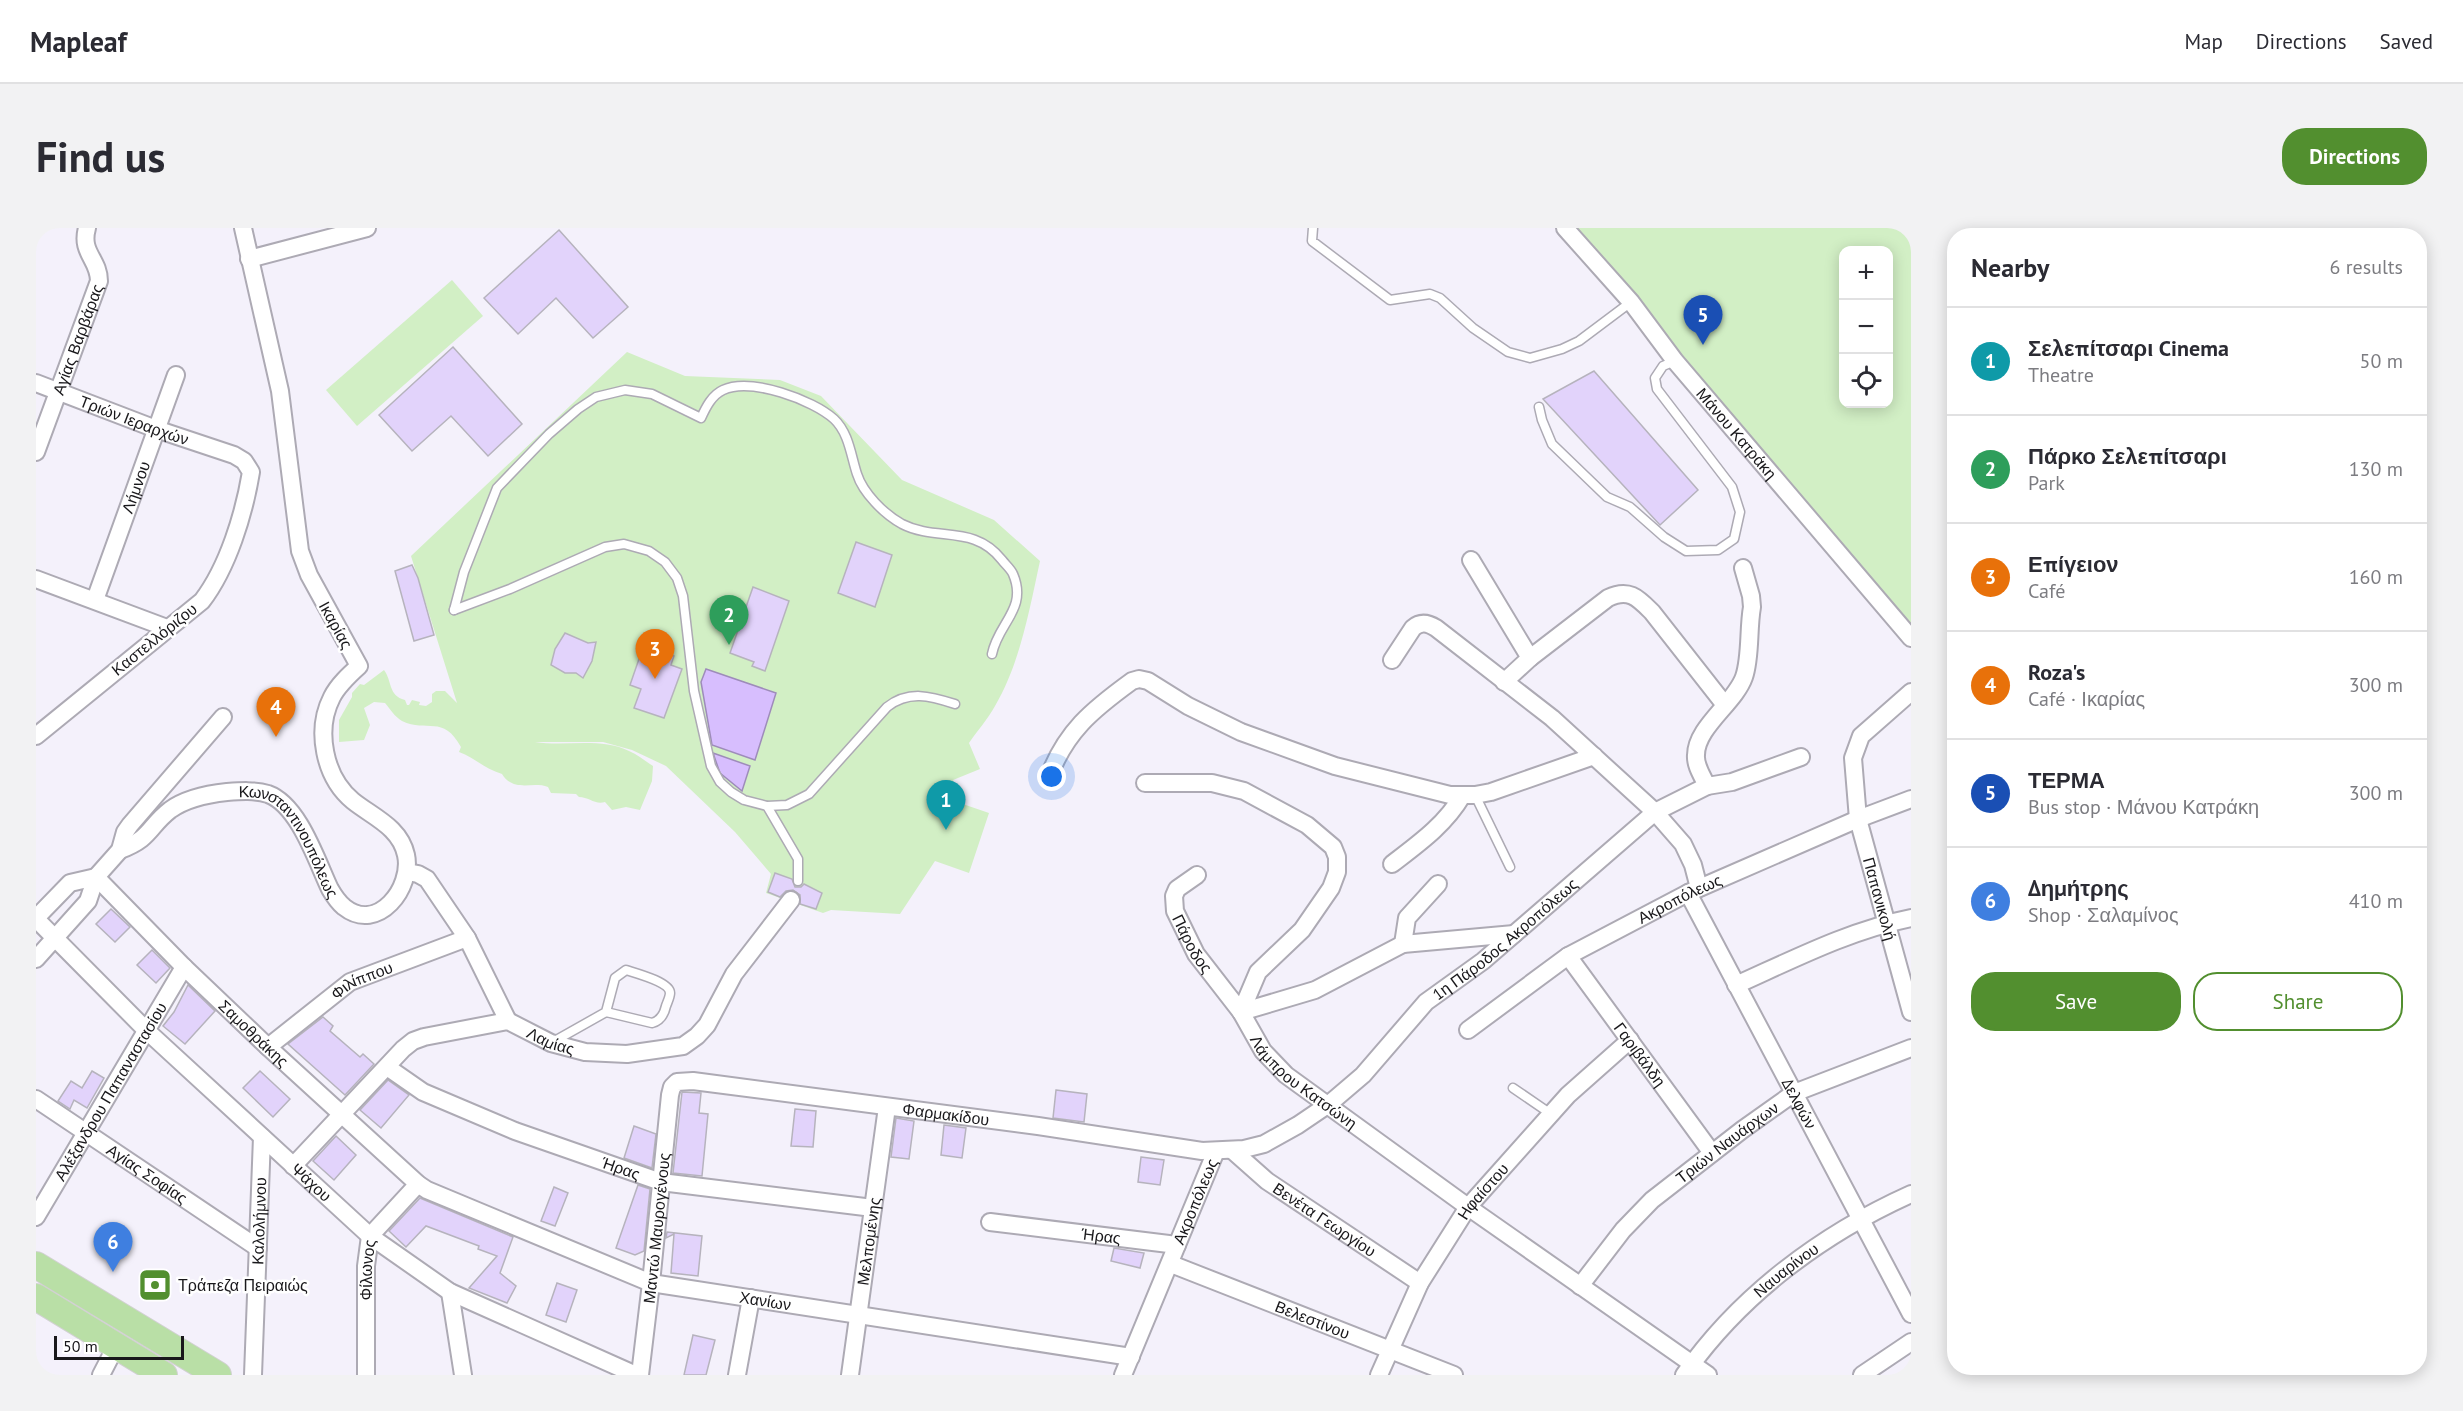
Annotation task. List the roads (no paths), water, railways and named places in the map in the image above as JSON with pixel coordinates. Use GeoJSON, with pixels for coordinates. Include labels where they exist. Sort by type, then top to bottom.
{"type":"FeatureCollection","features":[{"type":"Feature","properties":{"kind":"main road"},"geometry":{"type":"LineString","coordinates":[[36,1265],[218,1375]]}},
{"type":"Feature","properties":{"kind":"main road"},"geometry":{"type":"LineString","coordinates":[[36,1297],[164,1375]]}},
{"type":"Feature","properties":{"kind":"street","name":"Αγίας Βαρβάρας"},"geometry":{"type":"LineString","coordinates":[[36,452],[99,281],[97,266],[86,248],[84,238],[87,228]]}},
{"type":"Feature","properties":{"kind":"street","name":"Ικαρίας"},"geometry":{"type":"LineString","coordinates":[[243,228],[280,391],[300,551],[309,575],[359,666],[332,696],[325,718],[323,741],[329,768],[338,784],[352,800],[382,820],[400,838],[406,855],[407,872]]}},
{"type":"Feature","properties":{"kind":"street"},"geometry":{"type":"LineString","coordinates":[[249,260],[367,228]]}},
{"type":"Feature","properties":{"kind":"street","name":"Μάνου Κατράκη"},"geometry":{"type":"LineString","coordinates":[[1565,228],[1631,302],[1676,361],[1911,638]]}},
{"type":"Feature","properties":{"kind":"street","name":"Λήμνου"},"geometry":{"type":"LineString","coordinates":[[95,600],[176,375]]}},
{"type":"Feature","properties":{"kind":"street","name":"Τριών Ιεραρχών"},"geometry":{"type":"LineString","coordinates":[[36,383],[156,429],[234,455]]}},
{"type":"Feature","properties":{"kind":"street","name":"Καστελλόριζου"},"geometry":{"type":"LineString","coordinates":[[38,731],[202,602],[214,585],[225,561],[247,495],[251,472],[244,461],[234,455]]}},
{"type":"Feature","properties":{"kind":"street"},"geometry":{"type":"LineString","coordinates":[[1471,560],[1530,658]]}},
{"type":"Feature","properties":{"kind":"street"},"geometry":{"type":"LineString","coordinates":[[1707,786],[1697,764],[1697,747],[1700,739],[1739,687],[1745,675],[1752,607],[1743,568]]}},
{"type":"Feature","properties":{"kind":"street"},"geometry":{"type":"LineString","coordinates":[[36,579],[167,628]]}},
{"type":"Feature","properties":{"kind":"street"},"geometry":{"type":"LineString","coordinates":[[1504,682],[1530,658],[1608,598],[1617,593],[1628,594],[1638,598],[1652,612],[1725,705]]}},
{"type":"Feature","properties":{"kind":"street","name":"Δελφών"},"geometry":{"type":"LineString","coordinates":[[1392,660],[1413,628],[1424,623],[1436,628],[1552,718],[1655,812],[1683,844],[1693,865],[1694,891],[1736,985],[1911,1314]]}},
{"type":"Feature","properties":{"kind":"street"},"geometry":{"type":"LineString","coordinates":[[1048,779],[1062,745],[1085,718],[1132,681],[1139,679],[1148,681],[1188,706],[1241,732],[1335,766],[1402,785],[1469,796]]}},
{"type":"Feature","properties":{"kind":"street","name":"Παπανικολή"},"geometry":{"type":"LineString","coordinates":[[1911,692],[1861,736],[1853,758],[1858,819],[1911,1012]]}},
{"type":"Feature","properties":{"kind":"street","name":"Κωνσταντινουπόλεως"},"geometry":{"type":"LineString","coordinates":[[36,959],[88,901],[96,877],[120,850],[125,832],[130,825],[223,717]]}},
{"type":"Feature","properties":{"kind":"street"},"geometry":{"type":"LineString","coordinates":[[1392,864],[1432,832],[1456,805],[1469,796],[1594,756]]}},
{"type":"Feature","properties":{"kind":"street","name":"1η Πάροδος Ακροπόλεως"},"geometry":{"type":"LineString","coordinates":[[1363,1075],[1426,1002],[1482,961],[1655,812],[1707,786],[1732,782],[1801,757]]}},
{"type":"Feature","properties":{"kind":"street"},"geometry":{"type":"LineString","coordinates":[[1145,783],[1212,783],[1244,791],[1307,825],[1333,847],[1337,857],[1337,872],[1331,888],[1316,913],[1302,930],[1258,972],[1241,1012]]}},
{"type":"Feature","properties":{"kind":"street","name":"Κωνσταντινουπόλεως"},"geometry":{"type":"LineString","coordinates":[[120,850],[137,844],[147,837],[169,811],[180,804],[210,795],[246,791],[269,794],[292,813],[330,889],[351,912],[374,914],[385,909],[397,895],[407,872]]}},
{"type":"Feature","properties":{"kind":"street","name":"Ακροπόλεως"},"geometry":{"type":"LineString","coordinates":[[1468,1030],[1568,956],[1694,891],[1858,819],[1911,799]]}},
{"type":"Feature","properties":{"kind":"street"},"geometry":{"type":"LineString","coordinates":[[407,872],[427,879],[467,938],[508,1021]]}},
{"type":"Feature","properties":{"kind":"street","name":"Πάροδος"},"geometry":{"type":"LineString","coordinates":[[1197,875],[1177,889],[1174,896],[1175,911],[1196,954],[1241,1012]]}},
{"type":"Feature","properties":{"kind":"street"},"geometry":{"type":"LineString","coordinates":[[36,919],[70,883],[96,877]]}},
{"type":"Feature","properties":{"kind":"street","name":"Σαμοθράκης"},"geometry":{"type":"LineString","coordinates":[[96,877],[184,967],[418,1184]]}},
{"type":"Feature","properties":{"kind":"street"},"geometry":{"type":"LineString","coordinates":[[1403,944],[1407,918],[1438,884]]}},
{"type":"Feature","properties":{"kind":"street","name":"Λαμίας"},"geometry":{"type":"LineString","coordinates":[[293,1167],[403,1049],[413,1041],[424,1037],[508,1021],[551,1043],[585,1052],[627,1054],[683,1046],[698,1036],[707,1025],[734,974],[791,900]]}},
{"type":"Feature","properties":{"kind":"street"},"geometry":{"type":"LineString","coordinates":[[1736,985],[1805,954],[1886,923],[1911,918]]}},
{"type":"Feature","properties":{"kind":"street","name":"Ψάχου"},"geometry":{"type":"LineString","coordinates":[[36,919],[147,1031],[370,1236],[450,1292],[638,1375]]}},
{"type":"Feature","properties":{"kind":"street"},"geometry":{"type":"LineString","coordinates":[[1241,1012],[1315,990],[1403,944],[1514,934]]}},
{"type":"Feature","properties":{"kind":"street","name":"Φιλίππου"},"geometry":{"type":"LineString","coordinates":[[268,1047],[350,982],[467,938]]}},
{"type":"Feature","properties":{"kind":"street","name":"Γαριβάλδη"},"geometry":{"type":"LineString","coordinates":[[1568,956],[1712,1153]]}},
{"type":"Feature","properties":{"kind":"street","name":"Αλέξανδρου Παπαναστασίου"},"geometry":{"type":"LineString","coordinates":[[36,1217],[184,967]]}},
{"type":"Feature","properties":{"kind":"street","name":"Λάμπρου Κατσώνη"},"geometry":{"type":"LineString","coordinates":[[1241,1012],[1272,1061],[1286,1075],[1580,1286],[1688,1369],[1708,1375]]}},
{"type":"Feature","properties":{"kind":"street","name":"Ηφαίστου"},"geometry":{"type":"LineString","coordinates":[[1379,1375],[1420,1283],[1468,1207],[1568,1095],[1630,1040]]}},
{"type":"Feature","properties":{"kind":"street","name":"Τριών Ναυάρχων"},"geometry":{"type":"LineString","coordinates":[[1580,1286],[1623,1230],[1652,1200],[1794,1093],[1911,1048]]}},
{"type":"Feature","properties":{"kind":"street","name":"Ήρας"},"geometry":{"type":"LineString","coordinates":[[387,1067],[423,1092],[514,1131],[661,1182],[873,1208]]}},
{"type":"Feature","properties":{"kind":"street","name":"Ακροπόλεως"},"geometry":{"type":"LineString","coordinates":[[1123,1375],[1178,1245],[1224,1150],[1263,1144],[1298,1125],[1329,1104],[1363,1075]]}},
{"type":"Feature","properties":{"kind":"street","name":"Φαρμακίδου"},"geometry":{"type":"LineString","coordinates":[[677,1082],[693,1081],[1224,1150]]}},
{"type":"Feature","properties":{"kind":"street","name":"Μαντώ Μαυρογένους"},"geometry":{"type":"LineString","coordinates":[[638,1375],[651,1283],[670,1095],[672,1087],[677,1082]]}},
{"type":"Feature","properties":{"kind":"street","name":"Αγίας Σοφίας"},"geometry":{"type":"LineString","coordinates":[[36,1099],[258,1248]]}},
{"type":"Feature","properties":{"kind":"street","name":"Μελπομένης"},"geometry":{"type":"LineString","coordinates":[[850,1375],[887,1107]]}},
{"type":"Feature","properties":{"kind":"street","name":"Καλολήμνου"},"geometry":{"type":"LineString","coordinates":[[253,1375],[262,1137]]}},
{"type":"Feature","properties":{"kind":"street","name":"Βενέτα Γεωργίου"},"geometry":{"type":"LineString","coordinates":[[1224,1150],[1420,1283]]}},
{"type":"Feature","properties":{"kind":"street","name":"Φίλωνος"},"geometry":{"type":"LineString","coordinates":[[366,1375],[366,1266],[370,1236],[418,1184]]}},
{"type":"Feature","properties":{"kind":"street","name":"Χανίων"},"geometry":{"type":"LineString","coordinates":[[418,1184],[651,1283],[1131,1357]]}},
{"type":"Feature","properties":{"kind":"street","name":"Ναυαρίνου"},"geometry":{"type":"LineString","coordinates":[[1688,1369],[1733,1316],[1782,1272],[1811,1250],[1911,1194]]}},
{"type":"Feature","properties":{"kind":"street","name":"Ήρας"},"geometry":{"type":"LineString","coordinates":[[990,1222],[1178,1245]]}},
{"type":"Feature","properties":{"kind":"street","name":"Βελεστίνου"},"geometry":{"type":"LineString","coordinates":[[1171,1264],[1454,1375]]}},
{"type":"Feature","properties":{"kind":"street"},"geometry":{"type":"LineString","coordinates":[[450,1292],[463,1375]]}},
{"type":"Feature","properties":{"kind":"street"},"geometry":{"type":"LineString","coordinates":[[737,1375],[751,1298]]}},
{"type":"Feature","properties":{"kind":"street"},"geometry":{"type":"LineString","coordinates":[[1862,1375],[1911,1342]]}},
{"type":"Feature","properties":{"kind":"street"},"geometry":{"type":"LineString","coordinates":[[101,1375],[116,1346]]}},
{"type":"Feature","properties":{"kind":"lane"},"geometry":{"type":"LineString","coordinates":[[1313,228],[1312,241],[1390,300],[1430,294],[1440,298],[1473,328],[1508,352],[1530,358],[1562,349],[1579,341],[1631,302]]}},
{"type":"Feature","properties":{"kind":"lane"},"geometry":{"type":"LineString","coordinates":[[1539,407],[1552,444],[1607,497],[1630,507],[1664,537],[1686,551],[1719,550],[1734,539],[1740,512],[1732,487],[1657,389],[1655,378],[1663,366],[1676,361]]}},
{"type":"Feature","properties":{"kind":"lane"},"geometry":{"type":"LineString","coordinates":[[955,704],[918,695],[897,699],[887,707],[809,794],[787,805],[767,806],[744,800],[731,792],[720,782],[711,766],[694,691],[683,596],[677,578],[665,562],[649,551],[624,544],[604,547],[510,589],[454,610],[464,572],[497,488],[549,434],[578,409],[596,397],[625,390],[659,397],[700,418],[711,399],[723,390],[745,386],[773,390],[824,412],[835,420],[844,433],[864,488],[881,508],[903,524],[934,532],[966,536],[995,550],[1013,572],[1018,593],[1016,606],[996,641],[992,654]]}},
{"type":"Feature","properties":{"kind":"lane"},"geometry":{"type":"LineString","coordinates":[[1469,796],[1510,867]]}},
{"type":"Feature","properties":{"kind":"lane"},"geometry":{"type":"LineString","coordinates":[[767,806],[785,833],[798,859],[798,881]]}},
{"type":"Feature","properties":{"kind":"lane"},"geometry":{"type":"LineString","coordinates":[[551,1043],[606,1012],[656,1022],[665,1011],[670,992],[668,987],[662,983],[626,970],[615,978],[606,1012]]}},
{"type":"Feature","properties":{"kind":"lane"},"geometry":{"type":"LineString","coordinates":[[1513,1088],[1551,1114]]}},
{"type":"Feature","properties":{"kind":"place","name":"ΤΕΡΜΑ"},"geometry":{"type":"Point","coordinates":[1703,345]}},
{"type":"Feature","properties":{"kind":"place","name":"Πάρκο Σελεπίτσαρι"},"geometry":{"type":"Point","coordinates":[729,645]}},
{"type":"Feature","properties":{"kind":"place","name":"Επίγειον"},"geometry":{"type":"Point","coordinates":[655,679]}},
{"type":"Feature","properties":{"kind":"place","name":"Roza's"},"geometry":{"type":"Point","coordinates":[276,737]}},
{"type":"Feature","properties":{"kind":"place","name":"Σελεπίτσαρι Cinema"},"geometry":{"type":"Point","coordinates":[946,830]}},
{"type":"Feature","properties":{"kind":"place","name":"Δημήτρης"},"geometry":{"type":"Point","coordinates":[113,1272]}},
{"type":"Feature","properties":{"kind":"place","name":"Τράπεζα Πειραιώς"},"geometry":{"type":"Point","coordinates":[155,1285]}}]}
